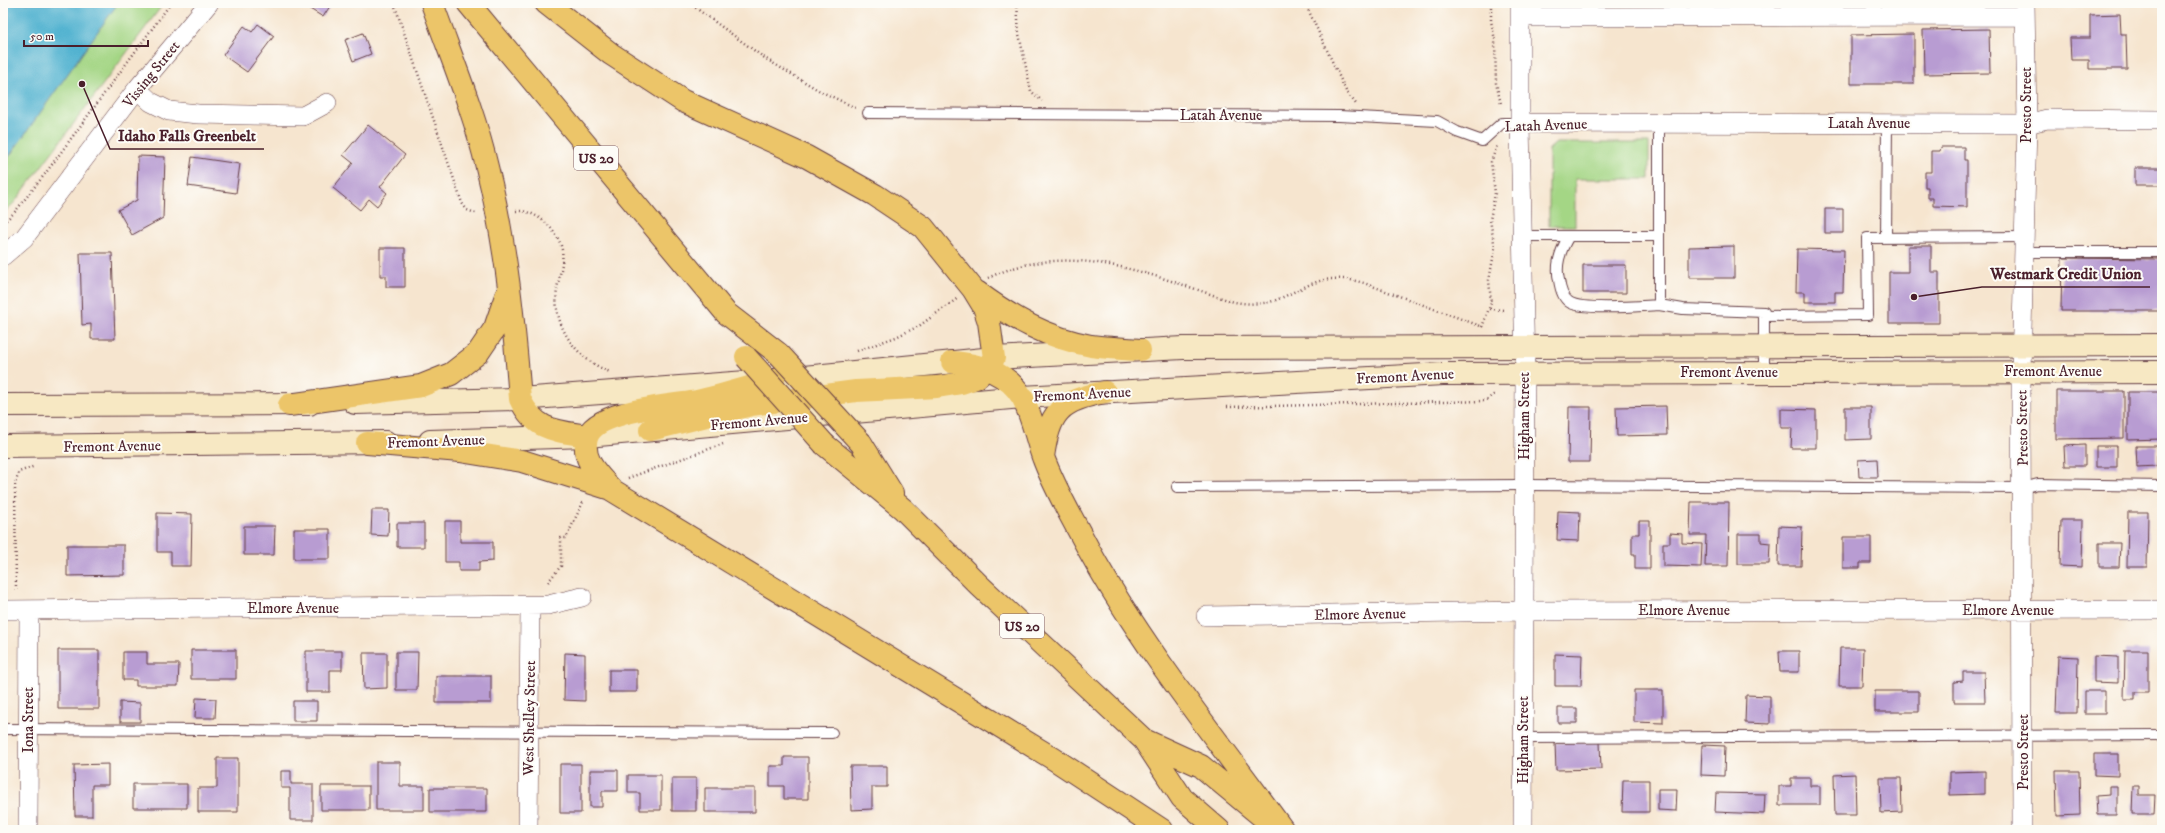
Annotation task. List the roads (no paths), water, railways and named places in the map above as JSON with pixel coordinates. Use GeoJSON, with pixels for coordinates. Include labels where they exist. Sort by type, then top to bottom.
{"type":"FeatureCollection","features":[{"type":"Feature","properties":{"kind":"highway"},"geometry":{"type":"LineString","coordinates":[[432,3],[488,167],[504,252],[520,399],[527,413],[540,425],[558,432],[587,436]]}},
{"type":"Feature","properties":{"kind":"highway","name":"US 20"},"geometry":{"type":"LineString","coordinates":[[468,3],[726,313],[779,354],[861,443],[903,509]]}},
{"type":"Feature","properties":{"kind":"highway"},"geometry":{"type":"LineString","coordinates":[[546,3],[611,54],[683,101],[807,157],[875,195],[923,227],[974,287],[1005,313],[1026,325],[1056,337],[1091,346],[1140,350]]}},
{"type":"Feature","properties":{"kind":"highway"},"geometry":{"type":"LineString","coordinates":[[974,287],[984,306],[989,322],[991,363],[1022,397],[1043,458],[1057,490],[1091,553],[1172,681],[1283,830]]}},
{"type":"Feature","properties":{"kind":"highway"},"geometry":{"type":"LineString","coordinates":[[289,405],[421,386],[451,374],[478,353],[496,328],[508,290]]}},
{"type":"Feature","properties":{"kind":"highway","name":"US 20"},"geometry":{"type":"LineString","coordinates":[[726,313],[746,357],[825,445],[903,509],[986,591],[1144,740],[1182,798],[1219,830]]}},
{"type":"Feature","properties":{"kind":"highway"},"geometry":{"type":"LineString","coordinates":[[650,430],[751,405],[856,391],[936,387],[962,383],[976,378],[991,363]]}},
{"type":"Feature","properties":{"kind":"highway"},"geometry":{"type":"LineString","coordinates":[[612,490],[589,465],[586,452],[587,436],[596,427],[638,409],[696,401],[774,380]]}},
{"type":"Feature","properties":{"kind":"highway"},"geometry":{"type":"LineString","coordinates":[[1043,458],[1046,437],[1057,412],[1068,403],[1083,396],[1105,392]]}},
{"type":"Feature","properties":{"kind":"highway"},"geometry":{"type":"LineString","coordinates":[[367,443],[460,451],[522,461],[612,490],[1054,759],[1162,830]]}},
{"type":"Feature","properties":{"kind":"highway","name":"US 20"},"geometry":{"type":"LineString","coordinates":[[1144,740],[1201,766],[1278,830]]}},
{"type":"Feature","properties":{"kind":"street","name":"Vissing Street"},"geometry":{"type":"LineString","coordinates":[[3,256],[24,238],[137,89],[209,3]]}},
{"type":"Feature","properties":{"kind":"street"},"geometry":{"type":"LineString","coordinates":[[1520,10],[2025,9]]}},
{"type":"Feature","properties":{"kind":"street","name":"Presto Street"},"geometry":{"type":"LineString","coordinates":[[2022,830],[2024,734],[2021,371],[2027,124],[2025,9]]}},
{"type":"Feature","properties":{"kind":"street","name":"Higham Street"},"geometry":{"type":"LineString","coordinates":[[1520,10],[1511,123],[1522,236],[1525,372],[1523,830]]}},
{"type":"Feature","properties":{"kind":"street"},"geometry":{"type":"LineString","coordinates":[[137,89],[151,102],[169,111],[198,114],[303,116],[327,103]]}},
{"type":"Feature","properties":{"kind":"street","name":"Latah Avenue"},"geometry":{"type":"LineString","coordinates":[[1511,123],[2027,124],[2047,119],[2162,120]]}},
{"type":"Feature","properties":{"kind":"street","name":"Fremont Avenue"},"geometry":{"type":"LineString","coordinates":[[3,405],[289,405],[520,399],[774,380],[952,362],[991,363],[1140,350],[1257,347],[2162,346]]}},
{"type":"Feature","properties":{"kind":"street","name":"Fremont Avenue"},"geometry":{"type":"LineString","coordinates":[[3,446],[367,443],[587,436],[1022,397],[1442,374],[1525,372],[2162,372]]}},
{"type":"Feature","properties":{"kind":"street","name":"Elmore Avenue"},"geometry":{"type":"LineString","coordinates":[[3,610],[530,606],[548,605],[582,597]]}},
{"type":"Feature","properties":{"kind":"street","name":"West Shelley Street"},"geometry":{"type":"LineString","coordinates":[[528,830],[530,606]]}},
{"type":"Feature","properties":{"kind":"street","name":"Iona Street"},"geometry":{"type":"LineString","coordinates":[[28,830],[29,610]]}},
{"type":"Feature","properties":{"kind":"street","name":"Elmore Avenue"},"geometry":{"type":"LineString","coordinates":[[1206,616],[1525,611],[2162,610]]}},
{"type":"Feature","properties":{"kind":"lane","name":"Latah Avenue"},"geometry":{"type":"LineString","coordinates":[[868,113],[1339,116],[1437,121],[1457,132],[1482,141],[1511,123]]}},
{"type":"Feature","properties":{"kind":"lane"},"geometry":{"type":"LineString","coordinates":[[1659,123],[1659,305]]}},
{"type":"Feature","properties":{"kind":"lane"},"geometry":{"type":"LineString","coordinates":[[1886,238],[1887,123]]}},
{"type":"Feature","properties":{"kind":"lane"},"geometry":{"type":"LineString","coordinates":[[1522,236],[1659,236]]}},
{"type":"Feature","properties":{"kind":"lane"},"geometry":{"type":"LineString","coordinates":[[1570,236],[1562,248],[1558,261],[1558,277],[1567,301],[1586,306],[1659,305],[1683,309],[1764,312],[1764,372]]}},
{"type":"Feature","properties":{"kind":"lane"},"geometry":{"type":"LineString","coordinates":[[1764,316],[1868,315],[1867,238],[2025,244],[2162,252]]}},
{"type":"Feature","properties":{"kind":"lane"},"geometry":{"type":"LineString","coordinates":[[1177,487],[1524,485],[2023,488],[2038,484],[2162,486]]}},
{"type":"Feature","properties":{"kind":"lane"},"geometry":{"type":"LineString","coordinates":[[3,728],[832,733]]}},
{"type":"Feature","properties":{"kind":"lane"},"geometry":{"type":"LineString","coordinates":[[1523,738],[2024,734],[2162,735]]}},
{"type":"Feature","properties":{"kind":"water"},"geometry":{"type":"Polygon","coordinates":[[[3,3],[118,3],[3,165],[3,3]]]}},
{"type":"Feature","properties":{"kind":"place","name":"Idaho Falls Greenbelt"},"geometry":{"type":"Point","coordinates":[82,84]}},
{"type":"Feature","properties":{"kind":"place","name":"Westmark Credit Union"},"geometry":{"type":"Point","coordinates":[1914,297]}}]}
